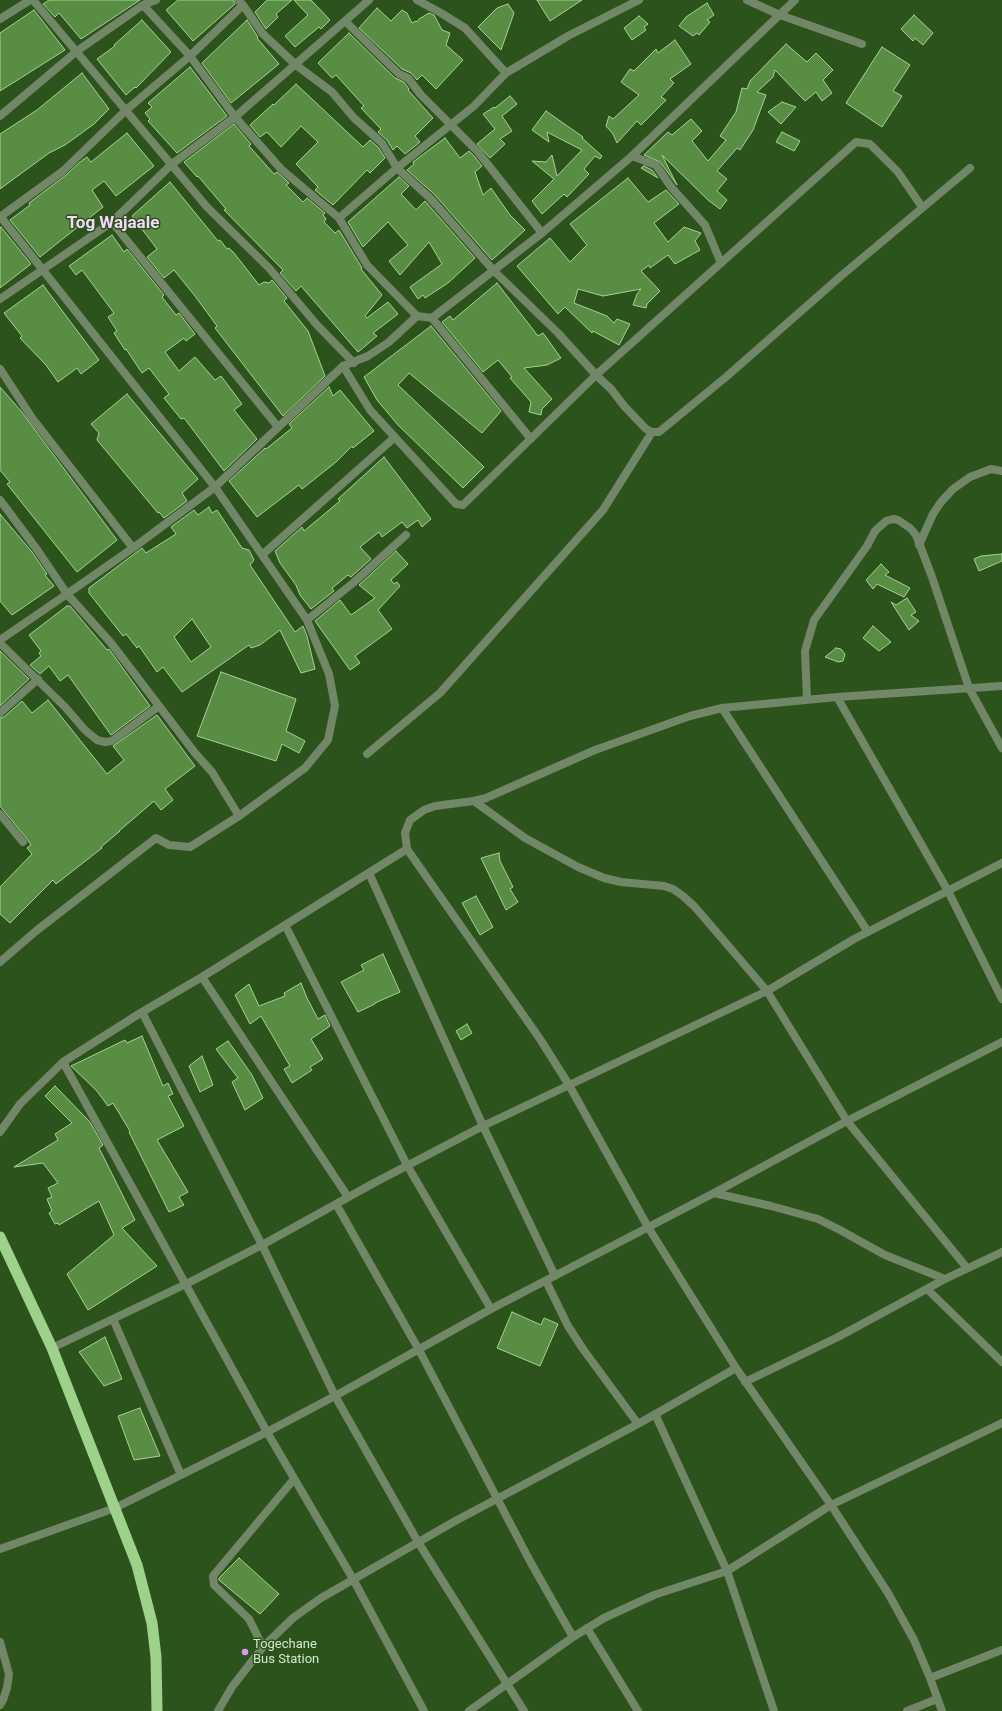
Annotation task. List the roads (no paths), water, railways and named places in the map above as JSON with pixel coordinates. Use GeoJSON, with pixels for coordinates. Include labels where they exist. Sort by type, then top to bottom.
{"type":"FeatureCollection","features":[{"type":"Feature","properties":{"kind":"highway"},"geometry":{"type":"LineString","coordinates":[[0,1237],[52,1348],[137,1565],[152,1623],[156,1656],[157,1711]]}},
{"type":"Feature","properties":{"kind":"street"},"geometry":{"type":"LineString","coordinates":[[0,19],[31,0],[77,51],[125,111],[172,164],[207,207],[269,268],[317,324],[354,363]]}},
{"type":"Feature","properties":{"kind":"street"},"geometry":{"type":"LineString","coordinates":[[0,116],[77,51],[143,5],[156,0]]}},
{"type":"Feature","properties":{"kind":"street"},"geometry":{"type":"LineString","coordinates":[[0,299],[112,222],[172,164],[235,117],[369,0]]}},
{"type":"Feature","properties":{"kind":"street"},"geometry":{"type":"LineString","coordinates":[[417,0],[465,28],[506,73]]}},
{"type":"Feature","properties":{"kind":"street"},"geometry":{"type":"LineString","coordinates":[[339,218],[397,168],[474,106],[506,73],[568,36],[639,0]]}},
{"type":"Feature","properties":{"kind":"street"},"geometry":{"type":"LineString","coordinates":[[747,0],[780,15],[862,44]]}},
{"type":"Feature","properties":{"kind":"street"},"geometry":{"type":"LineString","coordinates":[[432,318],[542,233],[632,156],[795,0]]}},
{"type":"Feature","properties":{"kind":"street"},"geometry":{"type":"LineString","coordinates":[[0,962],[36,931],[156,838],[169,845],[190,847],[238,816],[305,768],[328,740],[335,706],[329,674],[307,620],[215,487],[0,217],[63,171],[125,111],[190,56],[240,2],[263,34],[296,65],[332,92],[354,118],[382,143],[397,168],[430,198],[494,271],[564,339],[596,375],[611,389],[641,424],[652,432],[659,432],[720,382],[841,276],[970,168]]}},
{"type":"Feature","properties":{"kind":"street"},"geometry":{"type":"LineString","coordinates":[[143,5],[190,56],[235,117],[281,168],[339,218],[367,265],[417,316],[432,318],[531,439]]}},
{"type":"Feature","properties":{"kind":"street"},"geometry":{"type":"LineString","coordinates":[[345,21],[399,74],[408,78],[421,95],[452,124],[478,152],[542,233]]}},
{"type":"Feature","properties":{"kind":"street"},"geometry":{"type":"LineString","coordinates":[[343,366],[370,410],[456,504],[463,505],[596,375],[856,142],[870,144],[894,167],[922,208]]}},
{"type":"Feature","properties":{"kind":"street"},"geometry":{"type":"LineString","coordinates":[[632,156],[656,165],[671,186],[705,225],[721,263]]}},
{"type":"Feature","properties":{"kind":"street"},"geometry":{"type":"LineString","coordinates":[[112,222],[278,427]]}},
{"type":"Feature","properties":{"kind":"street"},"geometry":{"type":"LineString","coordinates":[[0,640],[133,548],[215,487],[343,366],[354,363],[368,356],[389,342],[417,316]]}},
{"type":"Feature","properties":{"kind":"street"},"geometry":{"type":"LineString","coordinates":[[0,369],[32,418],[133,548]]}},
{"type":"Feature","properties":{"kind":"street"},"geometry":{"type":"LineString","coordinates":[[367,754],[440,693],[603,510],[652,432]]}},
{"type":"Feature","properties":{"kind":"street"},"geometry":{"type":"LineString","coordinates":[[262,555],[395,437]]}},
{"type":"Feature","properties":{"kind":"street"},"geometry":{"type":"LineString","coordinates":[[919,545],[940,502],[953,489],[970,477],[991,469],[1002,471]]}},
{"type":"Feature","properties":{"kind":"street"},"geometry":{"type":"LineString","coordinates":[[0,500],[38,551],[67,594],[111,643],[194,753],[212,772],[238,816]]}},
{"type":"Feature","properties":{"kind":"street"},"geometry":{"type":"LineString","coordinates":[[807,699],[805,651],[814,620],[867,546],[875,531],[886,521],[893,519],[898,520],[913,531],[932,577],[969,688],[1002,748]]}},
{"type":"Feature","properties":{"kind":"street"},"geometry":{"type":"LineString","coordinates":[[307,620],[353,583],[406,535]]}},
{"type":"Feature","properties":{"kind":"street"},"geometry":{"type":"LineString","coordinates":[[0,643],[65,707],[85,730],[97,740],[106,742],[112,741],[159,706]]}},
{"type":"Feature","properties":{"kind":"street"},"geometry":{"type":"LineString","coordinates":[[0,713],[38,680]]}},
{"type":"Feature","properties":{"kind":"street"},"geometry":{"type":"LineString","coordinates":[[942,1711],[914,1640],[888,1593],[831,1505],[736,1368],[648,1227],[569,1085],[540,1039],[407,849],[405,839],[407,826],[416,814],[435,806],[474,801],[504,791],[595,750],[690,716],[722,708],[807,699],[1002,686]]}},
{"type":"Feature","properties":{"kind":"street"},"geometry":{"type":"LineString","coordinates":[[837,697],[948,891],[1002,999]]}},
{"type":"Feature","properties":{"kind":"street"},"geometry":{"type":"LineString","coordinates":[[722,708],[868,932]]}},
{"type":"Feature","properties":{"kind":"street"},"geometry":{"type":"LineString","coordinates":[[474,801],[525,838],[578,867],[604,878],[632,883],[664,886],[673,889],[695,907],[767,991],[847,1121],[967,1268]]}},
{"type":"Feature","properties":{"kind":"street"},"geometry":{"type":"LineString","coordinates":[[0,814],[23,842]]}},
{"type":"Feature","properties":{"kind":"street"},"geometry":{"type":"LineString","coordinates":[[0,1132],[20,1104],[63,1062],[407,849]]}},
{"type":"Feature","properties":{"kind":"street"},"geometry":{"type":"LineString","coordinates":[[52,1348],[186,1284],[262,1245],[407,1165],[483,1126],[767,991],[868,932],[1002,863]]}},
{"type":"Feature","properties":{"kind":"street"},"geometry":{"type":"LineString","coordinates":[[369,873],[483,1126],[555,1276]]}},
{"type":"Feature","properties":{"kind":"street"},"geometry":{"type":"LineString","coordinates":[[285,925],[407,1165],[492,1309]]}},
{"type":"Feature","properties":{"kind":"street"},"geometry":{"type":"LineString","coordinates":[[202,977],[348,1197]]}},
{"type":"Feature","properties":{"kind":"street"},"geometry":{"type":"LineString","coordinates":[[142,1012],[262,1245],[335,1396],[418,1542],[524,1711]]}},
{"type":"Feature","properties":{"kind":"street"},"geometry":{"type":"LineString","coordinates":[[0,1549],[115,1508],[267,1432],[420,1350],[492,1309],[714,1193],[847,1121],[1002,1042]]}},
{"type":"Feature","properties":{"kind":"street"},"geometry":{"type":"LineString","coordinates":[[63,1062],[267,1432],[353,1578],[424,1711]]}},
{"type":"Feature","properties":{"kind":"street"},"geometry":{"type":"LineString","coordinates":[[714,1193],[772,1206],[818,1219],[885,1255],[945,1279]]}},
{"type":"Feature","properties":{"kind":"street"},"geometry":{"type":"LineString","coordinates":[[336,1204],[420,1350],[541,1582],[573,1637]]}},
{"type":"Feature","properties":{"kind":"street"},"geometry":{"type":"LineString","coordinates":[[745,1382],[838,1337],[945,1279],[1002,1252]]}},
{"type":"Feature","properties":{"kind":"street"},"geometry":{"type":"LineString","coordinates":[[546,1281],[568,1326],[638,1424]]}},
{"type":"Feature","properties":{"kind":"street"},"geometry":{"type":"LineString","coordinates":[[927,1289],[1002,1362]]}},
{"type":"Feature","properties":{"kind":"street"},"geometry":{"type":"LineString","coordinates":[[113,1319],[181,1475]]}},
{"type":"Feature","properties":{"kind":"street"},"geometry":{"type":"LineString","coordinates":[[218,1711],[232,1687],[263,1647],[293,1618],[322,1598],[353,1578],[497,1498],[638,1424],[736,1368]]}},
{"type":"Feature","properties":{"kind":"street"},"geometry":{"type":"LineString","coordinates":[[656,1414],[727,1571],[774,1711]]}},
{"type":"Feature","properties":{"kind":"street"},"geometry":{"type":"LineString","coordinates":[[469,1711],[573,1637],[604,1618],[644,1599],[727,1571],[831,1505],[1002,1423]]}},
{"type":"Feature","properties":{"kind":"street"},"geometry":{"type":"LineString","coordinates":[[263,1647],[249,1619],[214,1585],[213,1576],[294,1479]]}},
{"type":"Feature","properties":{"kind":"street"},"geometry":{"type":"LineString","coordinates":[[587,1628],[638,1711]]}},
{"type":"Feature","properties":{"kind":"street"},"geometry":{"type":"LineString","coordinates":[[0,1642],[9,1674],[7,1688],[0,1705]]}},
{"type":"Feature","properties":{"kind":"street"},"geometry":{"type":"LineString","coordinates":[[930,1678],[1002,1650]]}},
{"type":"Feature","properties":{"kind":"street"},"geometry":{"type":"LineString","coordinates":[[907,1711],[938,1699]]}},
{"type":"Feature","properties":{"kind":"place","name":"Togechane Bus Station"},"geometry":{"type":"Point","coordinates":[245,1652]}},
{"type":"Feature","properties":{"kind":"district","name":"Tog Wajaale"},"geometry":{"type":"Point","coordinates":[113,224]}}]}
